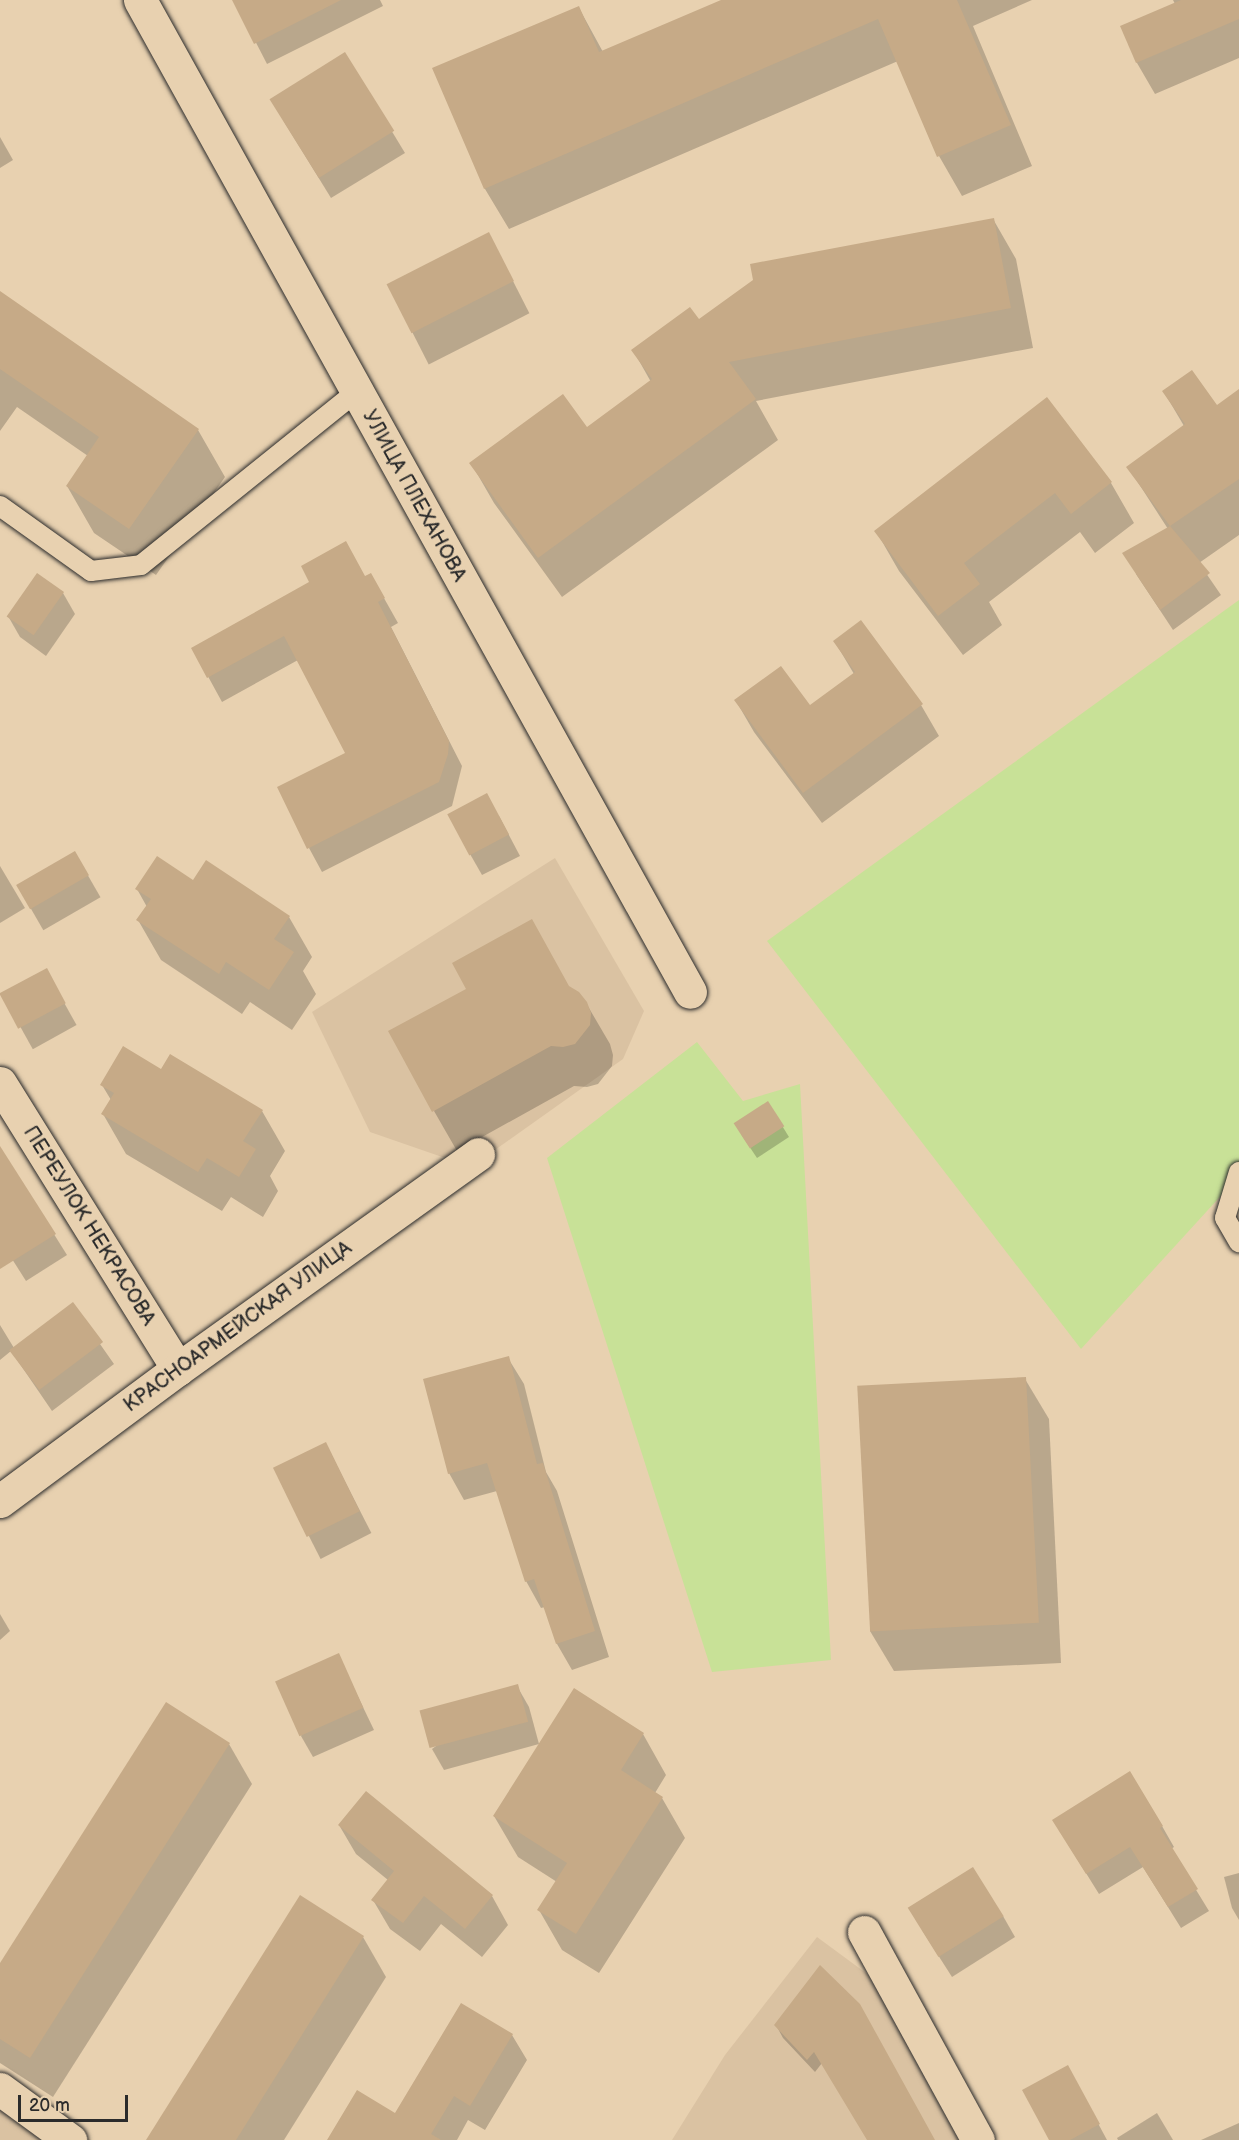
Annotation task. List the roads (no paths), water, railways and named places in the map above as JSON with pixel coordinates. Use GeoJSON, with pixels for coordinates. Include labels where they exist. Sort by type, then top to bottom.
{"type":"FeatureCollection","features":[{"type":"Feature","properties":{"kind":"street","name":"УЛИЦА ПЛЕХАНОВА"},"geometry":{"type":"LineString","coordinates":[[140,0],[690,992]]}},
{"type":"Feature","properties":{"kind":"street","name":"ПЕРЕУЛОК НЕКРАСОВА"},"geometry":{"type":"LineString","coordinates":[[0,1083],[178,1369]]}},
{"type":"Feature","properties":{"kind":"street","name":"КРАСНОАРМЕЙСКАЯ УЛИЦА"},"geometry":{"type":"LineString","coordinates":[[0,1501],[178,1369],[478,1154]]}},
{"type":"Feature","properties":{"kind":"street"},"geometry":{"type":"LineString","coordinates":[[864,1932],[978,2140]]}},
{"type":"Feature","properties":{"kind":"street"},"geometry":{"type":"LineString","coordinates":[[0,2089],[70,2140]]}},
{"type":"Feature","properties":{"kind":"lane"},"geometry":{"type":"LineString","coordinates":[[0,506],[92,571],[141,565],[356,392]]}},
{"type":"Feature","properties":{"kind":"lane"},"geometry":{"type":"LineString","coordinates":[[1239,1172],[1226,1218],[1239,1242]]}}]}
